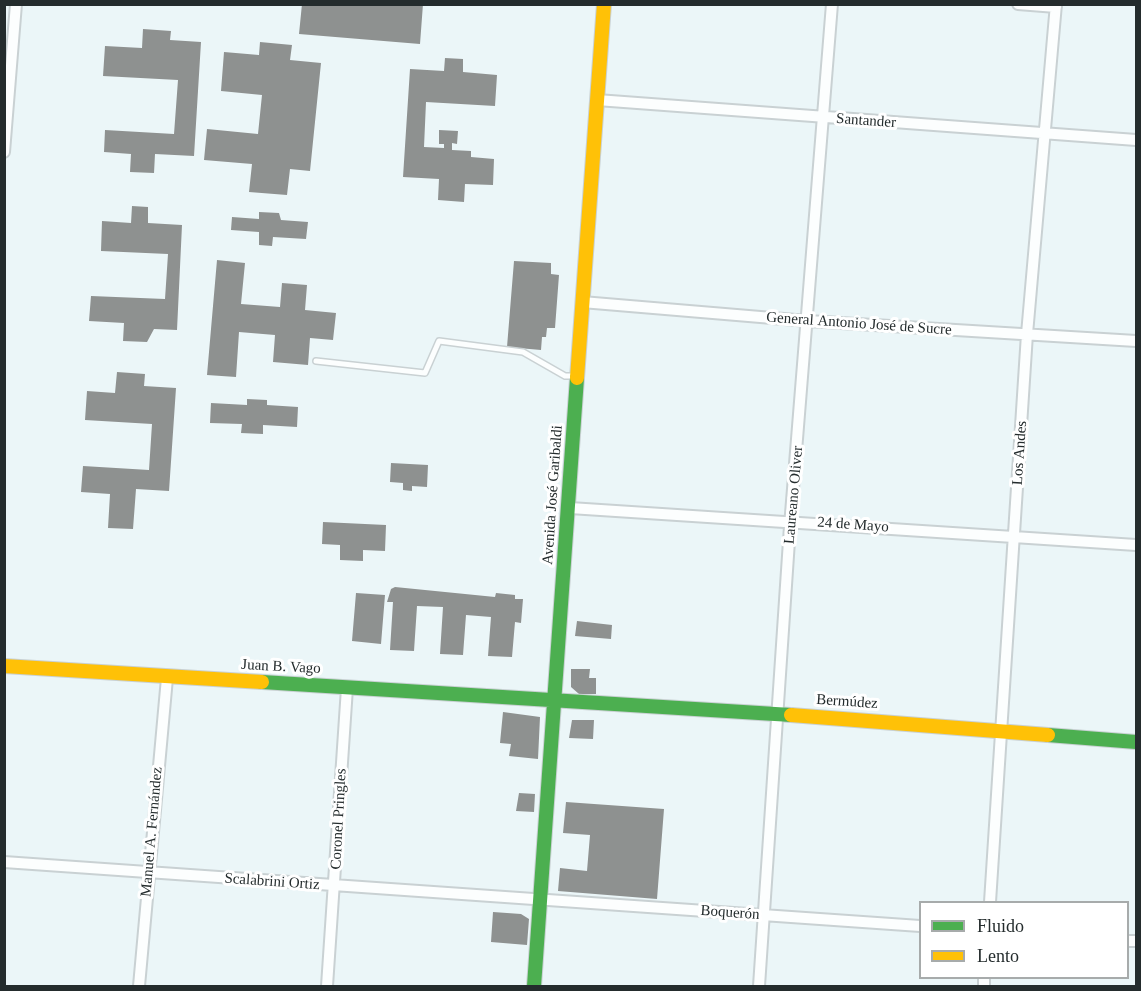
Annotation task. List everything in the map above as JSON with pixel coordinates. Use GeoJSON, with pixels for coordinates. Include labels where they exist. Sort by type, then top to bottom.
{"type":"FeatureCollection","features":[{"type":"Feature","properties":{"kind":"street"},"geometry":{"type":"LineString","coordinates":[[4,152],[10,18],[16,4]]}},
{"type":"Feature","properties":{"kind":"street","name":"Avenida José Garibaldi"},"geometry":{"type":"LineString","coordinates":[[534,987],[570,508],[577,376],[604,4]]}},
{"type":"Feature","properties":{"kind":"street","name":"Laureano Oliver"},"geometry":{"type":"LineString","coordinates":[[759,987],[791,521],[825,118],[832,4]]}},
{"type":"Feature","properties":{"kind":"street"},"geometry":{"type":"LineString","coordinates":[[1018,4],[1056,6]]}},
{"type":"Feature","properties":{"kind":"street","name":"Los Andes"},"geometry":{"type":"LineString","coordinates":[[990,901],[1027,334],[1047,133],[1056,6]]}},
{"type":"Feature","properties":{"kind":"street","name":"Santander"},"geometry":{"type":"LineString","coordinates":[[597,100],[1137,140]]}},
{"type":"Feature","properties":{"kind":"street","name":"General Antonio José de Sucre"},"geometry":{"type":"LineString","coordinates":[[582,302],[808,321],[1137,341]]}},
{"type":"Feature","properties":{"kind":"street","name":"24 de Mayo"},"geometry":{"type":"LineString","coordinates":[[570,508],[1137,545]]}},
{"type":"Feature","properties":{"kind":"street","name":"Juan B. Vago"},"geometry":{"type":"LineString","coordinates":[[4,666],[167,678],[556,700]]}},
{"type":"Feature","properties":{"kind":"street","name":"Manuel A. Fernández"},"geometry":{"type":"LineString","coordinates":[[139,987],[147,873],[167,678]]}},
{"type":"Feature","properties":{"kind":"street","name":"Coronel Pringles"},"geometry":{"type":"LineString","coordinates":[[327,987],[347,688]]}},
{"type":"Feature","properties":{"kind":"street","name":"Bermúdez"},"geometry":{"type":"LineString","coordinates":[[556,700],[1003,730],[1137,742]]}},
{"type":"Feature","properties":{"kind":"street","name":"Scalabrini Ortiz"},"geometry":{"type":"LineString","coordinates":[[4,862],[540,901]]}},
{"type":"Feature","properties":{"kind":"street","name":"Boquerón"},"geometry":{"type":"LineString","coordinates":[[540,901],[919,926]]}},
{"type":"Feature","properties":{"kind":"lane"},"geometry":{"type":"LineString","coordinates":[[316,361],[426,373],[439,341],[523,352],[566,376],[577,376]]}},
{"type":"Feature","properties":{"kind":"building"},"geometry":{"type":"Polygon","coordinates":[[[302,4],[423,4],[420,44],[299,34],[302,4]]]}},
{"type":"Feature","properties":{"kind":"building"},"geometry":{"type":"Polygon","coordinates":[[[143,29],[171,31],[170,40],[201,42],[194,156],[155,154],[154,173],[130,172],[131,154],[104,152],[105,130],[174,134],[178,80],[103,76],[105,46],[142,48],[143,29]]]}},
{"type":"Feature","properties":{"kind":"building"},"geometry":{"type":"Polygon","coordinates":[[[260,42],[292,45],[290,60],[321,63],[310,171],[290,169],[287,195],[249,192],[252,164],[204,160],[207,129],[258,134],[262,95],[221,91],[224,52],[259,55],[260,42]]]}},
{"type":"Feature","properties":{"kind":"building"},"geometry":{"type":"Polygon","coordinates":[[[445,58],[463,59],[463,72],[497,75],[495,106],[426,102],[424,147],[444,148],[444,144],[439,144],[439,130],[458,131],[457,144],[452,143],[452,150],[471,151],[471,157],[494,159],[493,185],[465,184],[464,202],[438,200],[439,179],[403,177],[410,69],[444,71],[445,58]]]}},
{"type":"Feature","properties":{"kind":"building"},"geometry":{"type":"Polygon","coordinates":[[[132,206],[148,207],[148,223],[182,225],[177,330],[154,329],[147,342],[123,341],[124,323],[89,321],[91,296],[165,299],[168,254],[101,251],[102,221],[131,223],[132,206]]]}},
{"type":"Feature","properties":{"kind":"building"},"geometry":{"type":"Polygon","coordinates":[[[259,212],[279,213],[281,220],[308,222],[306,239],[273,237],[272,246],[259,245],[259,232],[231,230],[232,217],[259,219],[259,212]]]}},
{"type":"Feature","properties":{"kind":"building"},"geometry":{"type":"Polygon","coordinates":[[[217,260],[245,263],[241,304],[280,307],[282,283],[307,285],[305,310],[336,313],[333,340],[310,338],[308,365],[273,362],[275,335],[239,332],[236,377],[207,375],[217,260]]]}},
{"type":"Feature","properties":{"kind":"building"},"geometry":{"type":"Polygon","coordinates":[[[514,261],[551,263],[551,274],[559,275],[555,328],[547,328],[546,337],[542,337],[541,350],[507,347],[514,261]]]}},
{"type":"Feature","properties":{"kind":"building"},"geometry":{"type":"Polygon","coordinates":[[[117,372],[145,374],[144,386],[176,388],[169,491],[136,489],[133,529],[108,528],[110,494],[81,492],[83,466],[149,470],[152,424],[85,420],[87,391],[115,393],[117,372]]]}},
{"type":"Feature","properties":{"kind":"building"},"geometry":{"type":"Polygon","coordinates":[[[247,399],[267,400],[267,405],[298,407],[297,427],[263,425],[263,434],[241,433],[242,424],[210,423],[211,403],[247,405],[247,399]]]}},
{"type":"Feature","properties":{"kind":"building"},"geometry":{"type":"Polygon","coordinates":[[[391,463],[428,465],[427,487],[412,486],[412,491],[403,490],[403,483],[390,482],[391,463]]]}},
{"type":"Feature","properties":{"kind":"building"},"geometry":{"type":"Polygon","coordinates":[[[323,522],[386,525],[385,551],[363,550],[363,561],[340,560],[340,545],[322,544],[323,522]]]}},
{"type":"Feature","properties":{"kind":"building"},"geometry":{"type":"Polygon","coordinates":[[[395,587],[495,597],[496,593],[515,595],[515,599],[523,599],[521,623],[515,622],[512,657],[488,656],[491,617],[466,615],[463,655],[440,654],[443,607],[417,606],[414,651],[390,650],[393,602],[387,602],[391,589],[395,587]]]}},
{"type":"Feature","properties":{"kind":"building"},"geometry":{"type":"Polygon","coordinates":[[[356,593],[385,595],[381,644],[352,641],[356,593]]]}},
{"type":"Feature","properties":{"kind":"building"},"geometry":{"type":"Polygon","coordinates":[[[577,621],[612,625],[611,639],[575,636],[577,621]]]}},
{"type":"Feature","properties":{"kind":"building"},"geometry":{"type":"Polygon","coordinates":[[[571,669],[590,669],[589,678],[596,678],[596,694],[579,694],[571,687],[571,669]]]}},
{"type":"Feature","properties":{"kind":"building"},"geometry":{"type":"Polygon","coordinates":[[[503,712],[540,717],[538,759],[509,756],[511,744],[500,743],[503,712]]]}},
{"type":"Feature","properties":{"kind":"building"},"geometry":{"type":"Polygon","coordinates":[[[572,720],[594,720],[593,739],[569,738],[572,720]]]}},
{"type":"Feature","properties":{"kind":"building"},"geometry":{"type":"Polygon","coordinates":[[[519,793],[535,794],[534,812],[516,811],[519,793]]]}},
{"type":"Feature","properties":{"kind":"building"},"geometry":{"type":"Polygon","coordinates":[[[566,802],[664,809],[657,899],[558,891],[560,868],[587,871],[590,835],[563,833],[566,802]]]}},
{"type":"Feature","properties":{"kind":"building"},"geometry":{"type":"Polygon","coordinates":[[[493,912],[521,914],[529,919],[527,945],[491,942],[493,912]]]}},
{"type":"Feature","properties":{"kind":"traffic: fast"},"geometry":{"type":"LineString","coordinates":[[534,986],[577,378]]}},
{"type":"Feature","properties":{"kind":"traffic: fast"},"geometry":{"type":"LineString","coordinates":[[262,682],[791,715]]}},
{"type":"Feature","properties":{"kind":"traffic: fast"},"geometry":{"type":"LineString","coordinates":[[1048,735],[1136,742]]}},
{"type":"Feature","properties":{"kind":"traffic: slow"},"geometry":{"type":"LineString","coordinates":[[577,378],[604,4]]}},
{"type":"Feature","properties":{"kind":"traffic: slow"},"geometry":{"type":"LineString","coordinates":[[4,666],[262,682]]}},
{"type":"Feature","properties":{"kind":"traffic: slow"},"geometry":{"type":"LineString","coordinates":[[791,715],[1048,735]]}}]}
